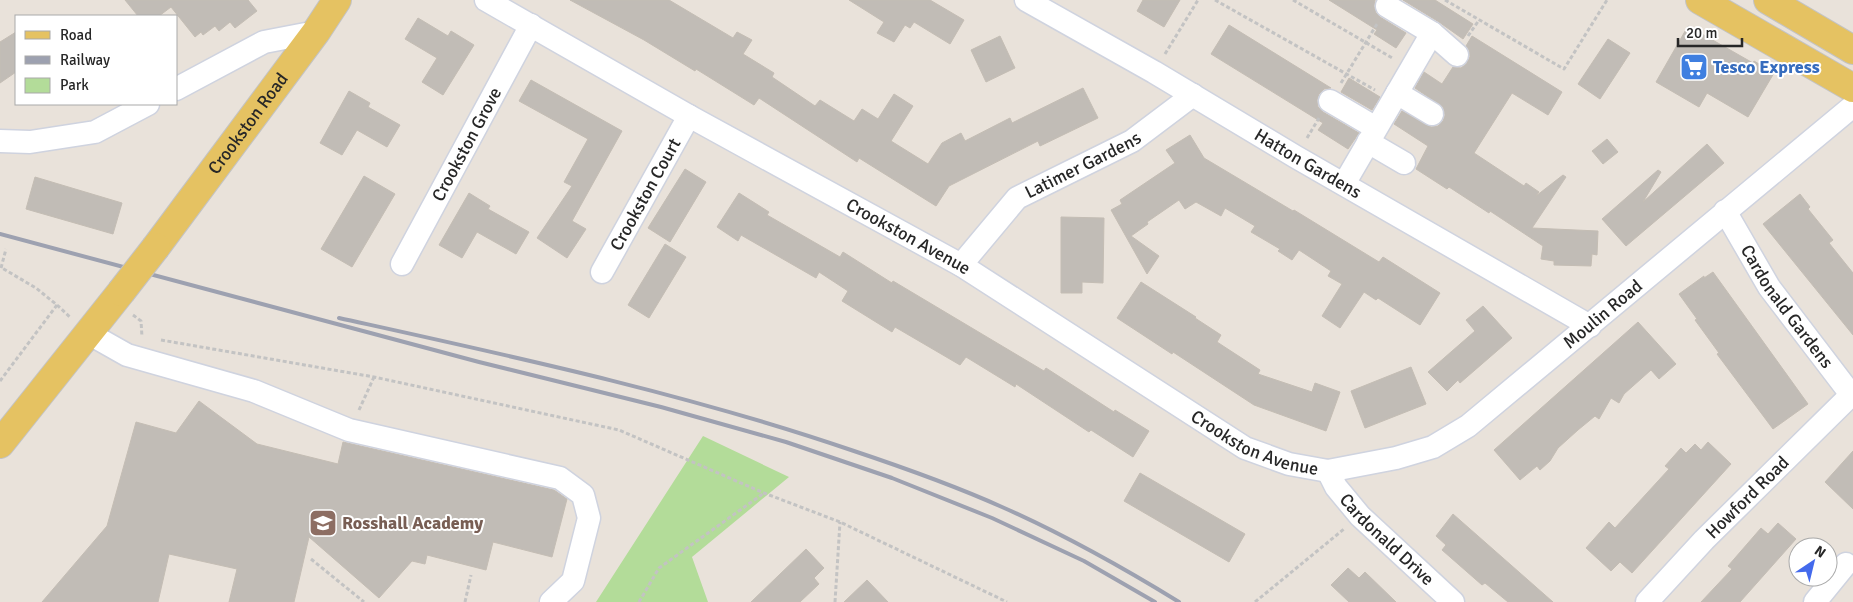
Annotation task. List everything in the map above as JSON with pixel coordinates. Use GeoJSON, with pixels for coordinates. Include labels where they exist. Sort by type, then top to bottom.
{"type":"FeatureCollection","features":[{"type":"Feature","properties":{"kind":"main road","name":"Crookston Road"},"geometry":{"type":"LineString","coordinates":[[117,296],[156,247],[316,32],[337,0]]}},
{"type":"Feature","properties":{"kind":"main road"},"geometry":{"type":"LineString","coordinates":[[1700,0],[1853,88]]}},
{"type":"Feature","properties":{"kind":"main road"},"geometry":{"type":"LineString","coordinates":[[1768,0],[1853,50]]}},
{"type":"Feature","properties":{"kind":"main road"},"geometry":{"type":"LineString","coordinates":[[0,444],[117,296]]}},
{"type":"Feature","properties":{"kind":"street","name":"Crookston Avenue"},"geometry":{"type":"LineString","coordinates":[[486,0],[689,116],[961,265],[1245,448],[1289,464],[1328,471]]}},
{"type":"Feature","properties":{"kind":"street","name":"Hatton Gardens"},"geometry":{"type":"LineString","coordinates":[[1026,0],[1154,72],[1296,157],[1590,326]]}},
{"type":"Feature","properties":{"kind":"street"},"geometry":{"type":"LineString","coordinates":[[1388,6],[1432,33],[1457,54]]}},
{"type":"Feature","properties":{"kind":"street","name":"Crookston Grove"},"geometry":{"type":"LineString","coordinates":[[402,264],[531,25]]}},
{"type":"Feature","properties":{"kind":"street"},"geometry":{"type":"LineString","coordinates":[[178,88],[264,42],[316,32]]}},
{"type":"Feature","properties":{"kind":"street"},"geometry":{"type":"LineString","coordinates":[[1344,184],[1432,33]]}},
{"type":"Feature","properties":{"kind":"street","name":"Latimer Gardens"},"geometry":{"type":"LineString","coordinates":[[961,265],[1017,198],[1132,141],[1193,96]]}},
{"type":"Feature","properties":{"kind":"street"},"geometry":{"type":"LineString","coordinates":[[1395,97],[1432,114]]}},
{"type":"Feature","properties":{"kind":"street"},"geometry":{"type":"LineString","coordinates":[[1330,101],[1404,163]]}},
{"type":"Feature","properties":{"kind":"street"},"geometry":{"type":"LineString","coordinates":[[0,141],[30,142],[95,132],[146,105]]}},
{"type":"Feature","properties":{"kind":"street","name":"Moulin Road"},"geometry":{"type":"LineString","coordinates":[[1328,471],[1396,458],[1433,447],[1468,426],[1853,106]]}},
{"type":"Feature","properties":{"kind":"street","name":"Crookston Court"},"geometry":{"type":"LineString","coordinates":[[602,272],[689,116]]}},
{"type":"Feature","properties":{"kind":"street","name":"Cardonald Gardens"},"geometry":{"type":"LineString","coordinates":[[1725,211],[1769,287],[1852,396]]}},
{"type":"Feature","properties":{"kind":"street"},"geometry":{"type":"LineString","coordinates":[[88,333],[127,355],[254,391],[349,430],[560,478],[583,495],[589,518],[573,581],[551,602]]}},
{"type":"Feature","properties":{"kind":"street","name":"Howford Road"},"geometry":{"type":"LineString","coordinates":[[1647,602],[1704,540],[1852,396]]}},
{"type":"Feature","properties":{"kind":"street","name":"Cardonald Drive"},"geometry":{"type":"LineString","coordinates":[[1328,471],[1336,487],[1360,516],[1453,602]]}},
{"type":"Feature","properties":{"kind":"street"},"geometry":{"type":"LineString","coordinates":[[1815,602],[1846,564]]}},
{"type":"Feature","properties":{"kind":"path"},"geometry":{"type":"LineString","coordinates":[[1154,72],[1198,0]]}},
{"type":"Feature","properties":{"kind":"path"},"geometry":{"type":"LineString","coordinates":[[1215,0],[1346,74],[1395,97]]}},
{"type":"Feature","properties":{"kind":"path"},"geometry":{"type":"LineString","coordinates":[[1293,0],[1411,68]]}},
{"type":"Feature","properties":{"kind":"path"},"geometry":{"type":"LineString","coordinates":[[1445,0],[1564,69],[1607,0]]}},
{"type":"Feature","properties":{"kind":"path"},"geometry":{"type":"LineString","coordinates":[[1296,157],[1388,6]]}},
{"type":"Feature","properties":{"kind":"path"},"geometry":{"type":"LineString","coordinates":[[0,381],[57,305],[36,288],[1,268],[6,249]]}},
{"type":"Feature","properties":{"kind":"path"},"geometry":{"type":"LineString","coordinates":[[117,296],[141,321],[142,336],[151,338]]}},
{"type":"Feature","properties":{"kind":"path"},"geometry":{"type":"LineString","coordinates":[[161,340],[374,377],[619,430],[764,493],[840,522],[1007,602]]}},
{"type":"Feature","properties":{"kind":"path"},"geometry":{"type":"LineString","coordinates":[[349,430],[374,377]]}},
{"type":"Feature","properties":{"kind":"path"},"geometry":{"type":"LineString","coordinates":[[640,602],[659,568],[764,493]]}},
{"type":"Feature","properties":{"kind":"path"},"geometry":{"type":"LineString","coordinates":[[1255,602],[1360,516]]}},
{"type":"Feature","properties":{"kind":"path"},"geometry":{"type":"LineString","coordinates":[[836,602],[840,522]]}},
{"type":"Feature","properties":{"kind":"path"},"geometry":{"type":"LineString","coordinates":[[311,559],[364,602]]}},
{"type":"Feature","properties":{"kind":"path"},"geometry":{"type":"LineString","coordinates":[[465,602],[471,575]]}},
{"type":"Feature","properties":{"kind":"green space"},"geometry":{"type":"Polygon","coordinates":[[[703,436],[789,477],[692,557],[708,602],[596,602],[703,436]]]}},
{"type":"Feature","properties":{"kind":"building"},"geometry":{"type":"Polygon","coordinates":[[[125,0],[248,0],[257,11],[235,28],[230,22],[219,31],[215,26],[203,35],[201,32],[195,37],[171,7],[160,15],[137,15],[125,0]]]}},
{"type":"Feature","properties":{"kind":"building"},"geometry":{"type":"Polygon","coordinates":[[[570,0],[669,0],[733,38],[737,32],[752,40],[743,54],[774,73],[772,77],[815,106],[820,100],[854,121],[862,109],[878,119],[894,94],[913,106],[891,141],[928,164],[942,143],[961,133],[965,141],[1010,118],[1012,123],[1083,88],[1098,118],[1040,146],[1038,141],[949,186],[936,206],[859,158],[857,162],[759,98],[754,105],[696,69],[695,71],[644,40],[570,0]]]}},
{"type":"Feature","properties":{"kind":"building"},"geometry":{"type":"Polygon","coordinates":[[[849,0],[930,0],[964,20],[950,44],[914,22],[910,28],[905,25],[894,42],[877,33],[884,22],[849,0]]]}},
{"type":"Feature","properties":{"kind":"building"},"geometry":{"type":"Polygon","coordinates":[[[1143,0],[1180,0],[1164,27],[1137,11],[1143,0]]]}},
{"type":"Feature","properties":{"kind":"building"},"geometry":{"type":"Polygon","coordinates":[[[1329,0],[1375,0],[1376,13],[1406,33],[1396,48],[1374,34],[1377,30],[1329,0]]]}},
{"type":"Feature","properties":{"kind":"building"},"geometry":{"type":"Polygon","coordinates":[[[1403,0],[1435,0],[1473,24],[1463,39],[1403,0]]]}},
{"type":"Feature","properties":{"kind":"building"},"geometry":{"type":"Polygon","coordinates":[[[418,18],[448,36],[451,31],[474,45],[443,95],[422,82],[437,58],[405,39],[418,18]]]}},
{"type":"Feature","properties":{"kind":"building"},"geometry":{"type":"Polygon","coordinates":[[[1229,25],[1331,88],[1324,89],[1319,94],[1317,100],[1318,107],[1323,112],[1359,133],[1348,149],[1318,130],[1323,123],[1211,54],[1229,25]]]}},
{"type":"Feature","properties":{"kind":"building"},"geometry":{"type":"Polygon","coordinates":[[[1688,26],[1774,73],[1748,117],[1707,93],[1699,107],[1656,82],[1688,26]]]}},
{"type":"Feature","properties":{"kind":"building"},"geometry":{"type":"Polygon","coordinates":[[[15,33],[15,73],[0,83],[0,42],[15,33]]]}},
{"type":"Feature","properties":{"kind":"building"},"geometry":{"type":"Polygon","coordinates":[[[1000,36],[1015,68],[986,82],[971,50],[1000,36]]]}},
{"type":"Feature","properties":{"kind":"building"},"geometry":{"type":"Polygon","coordinates":[[[1472,36],[1562,92],[1548,115],[1512,93],[1474,153],[1524,186],[1526,183],[1539,192],[1536,196],[1563,175],[1566,177],[1532,228],[1598,231],[1597,255],[1592,254],[1591,266],[1554,265],[1554,261],[1541,259],[1543,246],[1490,211],[1489,213],[1449,187],[1447,189],[1416,169],[1428,146],[1394,124],[1402,111],[1431,127],[1438,126],[1443,121],[1445,115],[1443,107],[1415,88],[1424,72],[1442,84],[1453,67],[1461,68],[1466,64],[1470,57],[1466,46],[1472,36]]]}},
{"type":"Feature","properties":{"kind":"building"},"geometry":{"type":"Polygon","coordinates":[[[1608,39],[1630,53],[1600,99],[1578,84],[1608,39]]]}},
{"type":"Feature","properties":{"kind":"building"},"geometry":{"type":"Polygon","coordinates":[[[1349,78],[1380,97],[1372,110],[1341,92],[1349,78]]]}},
{"type":"Feature","properties":{"kind":"building"},"geometry":{"type":"Polygon","coordinates":[[[531,80],[622,131],[572,221],[586,229],[567,258],[537,238],[572,186],[564,182],[588,139],[519,101],[531,80]]]}},
{"type":"Feature","properties":{"kind":"building"},"geometry":{"type":"Polygon","coordinates":[[[349,91],[370,103],[368,107],[400,125],[387,147],[357,130],[342,155],[320,143],[349,91]]]}},
{"type":"Feature","properties":{"kind":"building"},"geometry":{"type":"Polygon","coordinates":[[[1190,135],[1204,158],[1379,262],[1383,257],[1440,293],[1420,325],[1378,298],[1376,300],[1364,292],[1340,328],[1322,316],[1342,284],[1328,276],[1331,271],[1299,250],[1292,260],[1278,251],[1280,249],[1251,232],[1255,226],[1225,208],[1221,216],[1196,202],[1185,209],[1179,200],[1147,222],[1148,224],[1131,236],[1159,256],[1147,274],[1111,210],[1122,204],[1120,200],[1175,163],[1166,150],[1190,135]]]}},
{"type":"Feature","properties":{"kind":"building"},"geometry":{"type":"Polygon","coordinates":[[[1607,139],[1618,152],[1603,164],[1592,151],[1607,139]]]}},
{"type":"Feature","properties":{"kind":"building"},"geometry":{"type":"Polygon","coordinates":[[[1707,144],[1724,163],[1626,246],[1602,219],[1658,170],[1661,172],[1643,202],[1707,144]]]}},
{"type":"Feature","properties":{"kind":"building"},"geometry":{"type":"Polygon","coordinates":[[[685,169],[706,182],[670,242],[648,228],[685,169]]]}},
{"type":"Feature","properties":{"kind":"building"},"geometry":{"type":"Polygon","coordinates":[[[364,176],[395,194],[352,267],[321,249],[364,176]]]}},
{"type":"Feature","properties":{"kind":"building"},"geometry":{"type":"Polygon","coordinates":[[[35,177],[122,203],[113,234],[26,209],[35,177]]]}},
{"type":"Feature","properties":{"kind":"building"},"geometry":{"type":"Polygon","coordinates":[[[469,193],[490,206],[488,209],[529,232],[516,254],[477,232],[462,258],[439,245],[469,193]]]}},
{"type":"Feature","properties":{"kind":"building"},"geometry":{"type":"Polygon","coordinates":[[[739,193],[769,212],[767,215],[840,257],[843,252],[892,283],[893,281],[1044,371],[1046,368],[1114,412],[1115,410],[1149,431],[1133,457],[1091,430],[1089,432],[1016,384],[1015,387],[966,357],[960,365],[895,327],[892,332],[842,301],[848,291],[819,272],[816,278],[741,235],[738,241],[717,227],[739,193]]]}},
{"type":"Feature","properties":{"kind":"building"},"geometry":{"type":"Polygon","coordinates":[[[1800,194],[1810,207],[1808,209],[1833,240],[1829,243],[1853,273],[1853,335],[1763,224],[1800,194]]]}},
{"type":"Feature","properties":{"kind":"building"},"geometry":{"type":"Polygon","coordinates":[[[1061,217],[1104,218],[1103,283],[1082,282],[1082,293],[1061,293],[1061,217]]]}},
{"type":"Feature","properties":{"kind":"building"},"geometry":{"type":"Polygon","coordinates":[[[665,244],[686,257],[649,318],[628,305],[665,244]]]}},
{"type":"Feature","properties":{"kind":"building"},"geometry":{"type":"Polygon","coordinates":[[[1713,272],[1808,404],[1773,429],[1717,354],[1719,353],[1679,294],[1704,276],[1704,278],[1713,272]]]}},
{"type":"Feature","properties":{"kind":"building"},"geometry":{"type":"Polygon","coordinates":[[[1141,282],[1221,335],[1217,342],[1260,370],[1258,374],[1312,392],[1315,383],[1340,392],[1326,431],[1254,405],[1117,318],[1141,282]]]}},
{"type":"Feature","properties":{"kind":"building"},"geometry":{"type":"Polygon","coordinates":[[[1483,306],[1512,338],[1460,383],[1458,380],[1447,391],[1428,372],[1475,331],[1466,320],[1483,306]]]}},
{"type":"Feature","properties":{"kind":"building"},"geometry":{"type":"Polygon","coordinates":[[[1638,322],[1676,364],[1659,379],[1651,370],[1624,394],[1619,403],[1611,398],[1599,419],[1595,416],[1558,448],[1550,461],[1540,470],[1537,466],[1520,480],[1494,450],[1638,322]]]}},
{"type":"Feature","properties":{"kind":"building"},"geometry":{"type":"Polygon","coordinates":[[[1411,367],[1426,404],[1365,428],[1351,391],[1411,367]]]}},
{"type":"Feature","properties":{"kind":"building"},"geometry":{"type":"Polygon","coordinates":[[[199,401],[257,444],[338,464],[343,442],[554,490],[567,499],[552,557],[493,542],[486,570],[427,555],[425,564],[412,561],[379,598],[309,537],[294,602],[229,602],[237,569],[169,554],[158,602],[42,602],[107,526],[136,422],[176,433],[199,401]]]}},
{"type":"Feature","properties":{"kind":"building"},"geometry":{"type":"Polygon","coordinates":[[[1708,442],[1731,464],[1632,573],[1620,562],[1611,571],[1586,548],[1609,522],[1615,528],[1669,469],[1665,466],[1681,448],[1686,453],[1695,444],[1701,450],[1708,442]]]}},
{"type":"Feature","properties":{"kind":"building"},"geometry":{"type":"Polygon","coordinates":[[[1853,451],[1853,509],[1825,482],[1853,451]]]}},
{"type":"Feature","properties":{"kind":"building"},"geometry":{"type":"Polygon","coordinates":[[[1140,473],[1245,534],[1229,562],[1124,501],[1140,473]]]}},
{"type":"Feature","properties":{"kind":"building"},"geometry":{"type":"Polygon","coordinates":[[[1453,514],[1553,602],[1508,602],[1485,583],[1482,585],[1442,550],[1446,545],[1436,536],[1453,514]]]}},
{"type":"Feature","properties":{"kind":"building"},"geometry":{"type":"Polygon","coordinates":[[[1778,523],[1794,537],[1788,537],[1788,548],[1740,602],[1701,602],[1732,569],[1728,566],[1761,528],[1768,534],[1778,523]]]}},
{"type":"Feature","properties":{"kind":"building"},"geometry":{"type":"Polygon","coordinates":[[[806,549],[824,568],[814,578],[819,584],[800,602],[751,602],[806,549]]]}},
{"type":"Feature","properties":{"kind":"building"},"geometry":{"type":"Polygon","coordinates":[[[1348,568],[1359,578],[1365,572],[1396,602],[1349,602],[1331,585],[1348,568]]]}},
{"type":"Feature","properties":{"kind":"building"},"geometry":{"type":"Polygon","coordinates":[[[867,580],[888,602],[844,602],[867,580]]]}},
{"type":"Feature","properties":{"kind":"railway"},"geometry":{"type":"LineString","coordinates":[[0,234],[479,362],[661,407],[786,442],[892,478],[992,518],[1084,561],[1155,602]]}},
{"type":"Feature","properties":{"kind":"railway"},"geometry":{"type":"LineString","coordinates":[[339,318],[533,361],[661,393],[870,456],[946,484],[1025,517],[1136,576],[1179,602]]}},
{"type":"Feature","properties":{"kind":"place","name":"Tesco Express"},"geometry":{"type":"Point","coordinates":[1694,67]}},
{"type":"Feature","properties":{"kind":"place","name":"Rosshall Academy"},"geometry":{"type":"Point","coordinates":[323,523]}}]}
